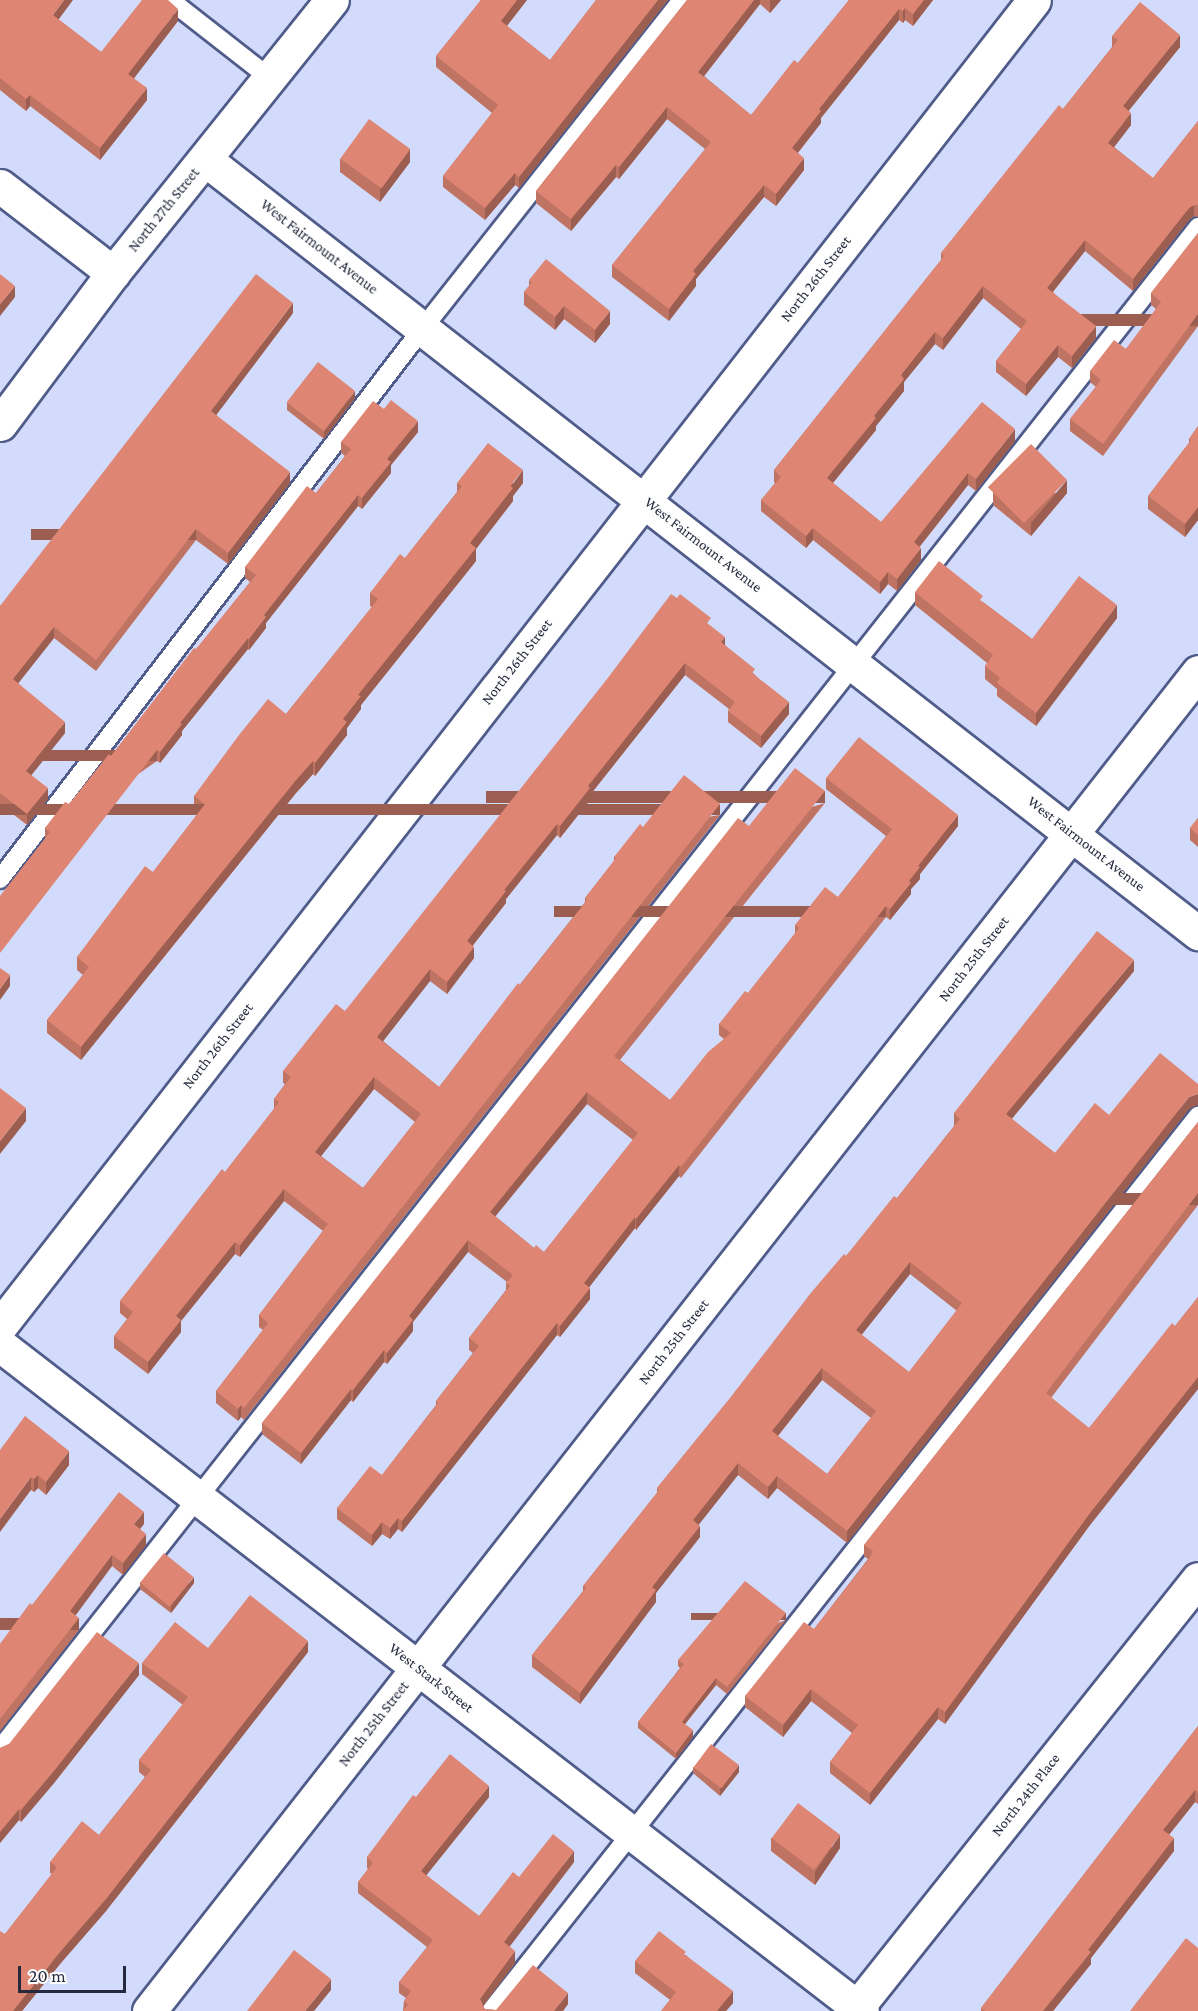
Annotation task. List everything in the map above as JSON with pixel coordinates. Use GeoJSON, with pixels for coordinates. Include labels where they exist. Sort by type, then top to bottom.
{"type":"FeatureCollection","features":[{"type":"Feature","properties":{"kind":"street","name":"North 27th Street"},"geometry":{"type":"LineString","coordinates":[[0,424],[113,273],[206,160],[332,0]]}},
{"type":"Feature","properties":{"kind":"street","name":"North 26th Street"},"geometry":{"type":"LineString","coordinates":[[0,1326],[1034,0]]}},
{"type":"Feature","properties":{"kind":"street","name":"West Fairmount Avenue"},"geometry":{"type":"LineString","coordinates":[[206,160],[1072,832],[1198,933]]}},
{"type":"Feature","properties":{"kind":"street"},"geometry":{"type":"LineString","coordinates":[[0,186],[113,273]]}},
{"type":"Feature","properties":{"kind":"street","name":"North 25th Street"},"geometry":{"type":"LineString","coordinates":[[149,2011],[1198,672]]}},
{"type":"Feature","properties":{"kind":"street","name":"West Stark Street"},"geometry":{"type":"LineString","coordinates":[[0,1345],[858,2010]]}},
{"type":"Feature","properties":{"kind":"street","name":"North 24th Place"},"geometry":{"type":"LineString","coordinates":[[858,2010],[1198,1579]]}},
{"type":"Feature","properties":{"kind":"lane"},"geometry":{"type":"LineString","coordinates":[[170,0],[270,78]]}},
{"type":"Feature","properties":{"kind":"lane"},"geometry":{"type":"LineString","coordinates":[[0,879],[423,328],[682,0]]}},
{"type":"Feature","properties":{"kind":"lane"},"geometry":{"type":"LineString","coordinates":[[0,1749],[853,662],[1198,227]]}},
{"type":"Feature","properties":{"kind":"lane"},"geometry":{"type":"LineString","coordinates":[[491,2011],[1198,1116]]}},
{"type":"Feature","properties":{"kind":"building"},"geometry":{"type":"Polygon","coordinates":[[[0,0],[64,0],[53,15],[101,52],[142,0],[168,0],[178,9],[128,74],[147,88],[100,148],[30,95],[26,99],[0,78],[0,0]]]}},
{"type":"Feature","properties":{"kind":"building"},"geometry":{"type":"Polygon","coordinates":[[[481,0],[517,0],[501,21],[550,60],[596,0],[658,0],[519,177],[515,173],[485,208],[443,176],[498,105],[436,56],[481,0]]]}},
{"type":"Feature","properties":{"kind":"building"},"geometry":{"type":"Polygon","coordinates":[[[687,0],[754,0],[698,72],[751,115],[794,60],[798,63],[849,0],[924,0],[913,14],[905,8],[903,11],[899,9],[819,109],[821,111],[792,148],[804,158],[776,194],[764,185],[693,271],[696,274],[669,309],[612,265],[711,142],[667,107],[619,167],[616,165],[571,219],[536,191],[687,0]]]}},
{"type":"Feature","properties":{"kind":"building"},"geometry":{"type":"Polygon","coordinates":[[[1140,2],[1180,35],[1123,106],[1131,113],[1108,143],[1153,178],[1198,121],[1198,205],[1189,208],[1133,279],[1085,240],[1047,288],[1096,326],[1072,356],[1058,345],[1026,384],[996,361],[1027,321],[983,286],[943,338],[935,332],[901,375],[904,379],[874,416],[876,418],[827,478],[881,522],[982,402],[1015,429],[976,479],[968,473],[914,542],[921,548],[897,579],[888,572],[880,582],[813,528],[806,536],[761,500],[781,477],[774,470],[944,256],[941,253],[1059,105],[1063,109],[1118,40],[1112,36],[1140,2]]]}},
{"type":"Feature","properties":{"kind":"building"},"geometry":{"type":"Polygon","coordinates":[[[369,119],[410,149],[381,189],[340,159],[369,119]]]}},
{"type":"Feature","properties":{"kind":"building"},"geometry":{"type":"Polygon","coordinates":[[[1198,233],[1198,314],[1103,444],[1070,419],[1101,380],[1090,371],[1114,340],[1126,349],[1161,302],[1151,293],[1198,233]]]}},
{"type":"Feature","properties":{"kind":"building"},"geometry":{"type":"Polygon","coordinates":[[[546,259],[610,311],[595,330],[564,306],[555,317],[524,292],[532,282],[529,280],[546,259]]]}},
{"type":"Feature","properties":{"kind":"building"},"geometry":{"type":"Polygon","coordinates":[[[0,274],[15,286],[0,304],[0,274]]]}},
{"type":"Feature","properties":{"kind":"building"},"geometry":{"type":"Polygon","coordinates":[[[256,274],[293,303],[211,411],[290,472],[228,553],[196,529],[96,660],[54,627],[13,679],[65,722],[26,771],[48,788],[27,814],[0,793],[0,606],[256,274]]]}},
{"type":"Feature","properties":{"kind":"building"},"geometry":{"type":"Polygon","coordinates":[[[318,362],[355,391],[324,431],[287,402],[318,362]]]}},
{"type":"Feature","properties":{"kind":"building"},"geometry":{"type":"Polygon","coordinates":[[[391,400],[418,421],[387,459],[391,462],[362,498],[358,495],[264,615],[266,617],[249,639],[180,723],[182,724],[160,752],[157,750],[0,953],[0,896],[50,832],[45,828],[65,802],[69,804],[109,754],[111,756],[194,648],[196,649],[256,575],[245,567],[307,486],[316,493],[351,449],[341,442],[373,401],[384,409],[391,400]]]}},
{"type":"Feature","properties":{"kind":"building"},"geometry":{"type":"Polygon","coordinates":[[[1198,426],[1198,507],[1185,524],[1148,496],[1191,440],[1189,439],[1198,426]]]}},
{"type":"Feature","properties":{"kind":"building"},"geometry":{"type":"Polygon","coordinates":[[[488,443],[523,470],[510,486],[513,488],[470,543],[476,548],[358,695],[361,696],[343,719],[347,722],[315,763],[313,761],[296,780],[81,1047],[47,1020],[89,967],[77,957],[145,866],[153,872],[205,804],[194,796],[239,735],[268,699],[286,714],[378,599],[370,593],[400,554],[405,558],[462,486],[457,483],[488,443]]]}},
{"type":"Feature","properties":{"kind":"building"},"geometry":{"type":"Polygon","coordinates":[[[1031,444],[1067,480],[1024,523],[988,487],[1031,444]]]}},
{"type":"Feature","properties":{"kind":"building"},"geometry":{"type":"Polygon","coordinates":[[[939,561],[983,596],[980,600],[1032,639],[1079,576],[1117,605],[1036,713],[997,683],[1000,678],[985,666],[993,655],[915,592],[939,561]]]}},
{"type":"Feature","properties":{"kind":"building"},"geometry":{"type":"Polygon","coordinates":[[[671,594],[677,598],[680,594],[711,618],[707,623],[725,637],[721,642],[755,669],[752,673],[789,702],[761,736],[728,711],[735,702],[685,663],[588,786],[590,788],[560,826],[557,824],[504,890],[506,891],[467,941],[474,947],[447,982],[430,969],[377,1037],[439,1087],[518,983],[520,985],[587,900],[585,898],[616,858],[614,857],[640,824],[643,827],[684,775],[720,804],[244,1408],[241,1405],[238,1409],[216,1391],[268,1323],[259,1315],[328,1224],[284,1189],[240,1245],[235,1242],[176,1316],[181,1320],[148,1362],[114,1336],[133,1312],[120,1301],[222,1169],[225,1172],[279,1102],[274,1099],[291,1077],[283,1071],[336,1004],[345,1011],[607,679],[671,594]],[[374,1077],[315,1152],[363,1188],[421,1114],[374,1077]]]}},
{"type":"Feature","properties":{"kind":"building"},"geometry":{"type":"Polygon","coordinates":[[[859,737],[958,815],[918,866],[920,867],[909,881],[911,883],[890,909],[886,906],[681,1167],[679,1165],[636,1219],[635,1217],[584,1283],[590,1288],[560,1326],[557,1323],[402,1521],[398,1518],[390,1528],[382,1522],[372,1535],[337,1508],[370,1466],[382,1475],[438,1403],[436,1401],[479,1346],[469,1338],[510,1286],[506,1283],[513,1275],[468,1240],[409,1316],[413,1320],[387,1353],[384,1350],[353,1390],[351,1389],[301,1453],[262,1423],[738,818],[749,826],[795,768],[825,791],[614,1056],[670,1100],[708,1052],[731,1033],[719,1024],[745,991],[748,993],[799,928],[795,925],[825,887],[838,897],[892,829],[826,778],[859,737]],[[587,1092],[490,1212],[534,1248],[536,1245],[544,1252],[638,1133],[587,1092]]]}},
{"type":"Feature","properties":{"kind":"building"},"geometry":{"type":"Polygon","coordinates":[[[1198,818],[1198,835],[1190,828],[1198,818]]]}},
{"type":"Feature","properties":{"kind":"building"},"geometry":{"type":"Polygon","coordinates":[[[1097,931],[1134,960],[1006,1114],[1055,1153],[1095,1103],[1109,1115],[1160,1053],[1198,1084],[1198,1094],[1189,1097],[847,1531],[777,1476],[768,1487],[738,1463],[693,1520],[700,1526],[652,1587],[656,1590],[580,1693],[532,1655],[586,1588],[583,1586],[659,1490],[657,1488],[810,1294],[844,1254],[846,1256],[894,1196],[897,1198],[960,1119],[954,1113],[1097,931]],[[910,1262],[856,1330],[909,1372],[962,1303],[910,1262]],[[822,1368],[772,1431],[827,1474],[876,1411],[822,1368]]]}},
{"type":"Feature","properties":{"kind":"building"},"geometry":{"type":"Polygon","coordinates":[[[0,968],[10,975],[0,989],[0,968]]]}},
{"type":"Feature","properties":{"kind":"building"},"geometry":{"type":"Polygon","coordinates":[[[0,1088],[26,1108],[0,1141],[0,1088]]]}},
{"type":"Feature","properties":{"kind":"building"},"geometry":{"type":"Polygon","coordinates":[[[1198,1122],[1198,1193],[1046,1393],[1089,1428],[1172,1323],[1175,1326],[1198,1297],[1198,1377],[1090,1513],[945,1712],[938,1707],[870,1793],[830,1762],[858,1725],[811,1689],[783,1725],[745,1696],[804,1622],[814,1629],[869,1559],[873,1551],[864,1545],[1198,1122]]]}},
{"type":"Feature","properties":{"kind":"building"},"geometry":{"type":"Polygon","coordinates":[[[25,1416],[69,1451],[46,1482],[38,1475],[34,1479],[31,1477],[0,1519],[0,1450],[25,1416]]]}},
{"type":"Feature","properties":{"kind":"building"},"geometry":{"type":"Polygon","coordinates":[[[119,1492],[144,1512],[134,1524],[146,1534],[123,1563],[112,1555],[70,1611],[79,1618],[0,1719],[0,1644],[119,1492]]]}},
{"type":"Feature","properties":{"kind":"building"},"geometry":{"type":"Polygon","coordinates":[[[164,1553],[194,1577],[170,1606],[140,1583],[164,1553]]]}},
{"type":"Feature","properties":{"kind":"building"},"geometry":{"type":"Polygon","coordinates":[[[745,1581],[786,1613],[727,1687],[716,1678],[682,1722],[693,1730],[676,1753],[638,1722],[684,1664],[678,1660],[745,1581]]]}},
{"type":"Feature","properties":{"kind":"building"},"geometry":{"type":"Polygon","coordinates":[[[250,1595],[308,1641],[106,1899],[13,2011],[0,2011],[0,1931],[5,1934],[57,1867],[50,1862],[82,1821],[99,1835],[151,1770],[139,1760],[188,1697],[142,1663],[175,1622],[208,1648],[250,1595]]]}},
{"type":"Feature","properties":{"kind":"building"},"geometry":{"type":"Polygon","coordinates":[[[97,1632],[139,1663],[54,1771],[0,1832],[0,1748],[9,1744],[97,1632]]]}},
{"type":"Feature","properties":{"kind":"building"},"geometry":{"type":"Polygon","coordinates":[[[1198,1726],[1198,1792],[1195,1790],[1163,1830],[1174,1838],[1088,1950],[1091,1952],[1043,2011],[985,2011],[981,2008],[1198,1726]]]}},
{"type":"Feature","properties":{"kind":"building"},"geometry":{"type":"Polygon","coordinates":[[[711,1744],[739,1765],[721,1788],[694,1767],[711,1744]]]}},
{"type":"Feature","properties":{"kind":"building"},"geometry":{"type":"Polygon","coordinates":[[[450,1754],[489,1786],[421,1871],[479,1916],[513,1872],[519,1877],[553,1834],[574,1851],[504,1942],[515,1951],[480,1999],[485,2009],[496,2010],[533,1965],[568,1993],[554,2011],[403,2011],[408,2005],[404,2001],[411,1991],[399,1982],[433,1940],[358,1882],[373,1863],[367,1857],[413,1795],[416,1797],[450,1754]]]}},
{"type":"Feature","properties":{"kind":"building"},"geometry":{"type":"Polygon","coordinates":[[[798,1803],[840,1835],[814,1870],[772,1838],[798,1803]]]}},
{"type":"Feature","properties":{"kind":"building"},"geometry":{"type":"Polygon","coordinates":[[[659,1931],[686,1952],[684,1954],[733,1991],[717,2011],[661,2011],[676,1992],[635,1961],[659,1931]]]}},
{"type":"Feature","properties":{"kind":"building"},"geometry":{"type":"Polygon","coordinates":[[[1186,1938],[1198,1948],[1198,2011],[1130,2011],[1186,1938]]]}},
{"type":"Feature","properties":{"kind":"building"},"geometry":{"type":"Polygon","coordinates":[[[294,1950],[331,1979],[305,2011],[247,2011],[294,1950]]]}}]}
